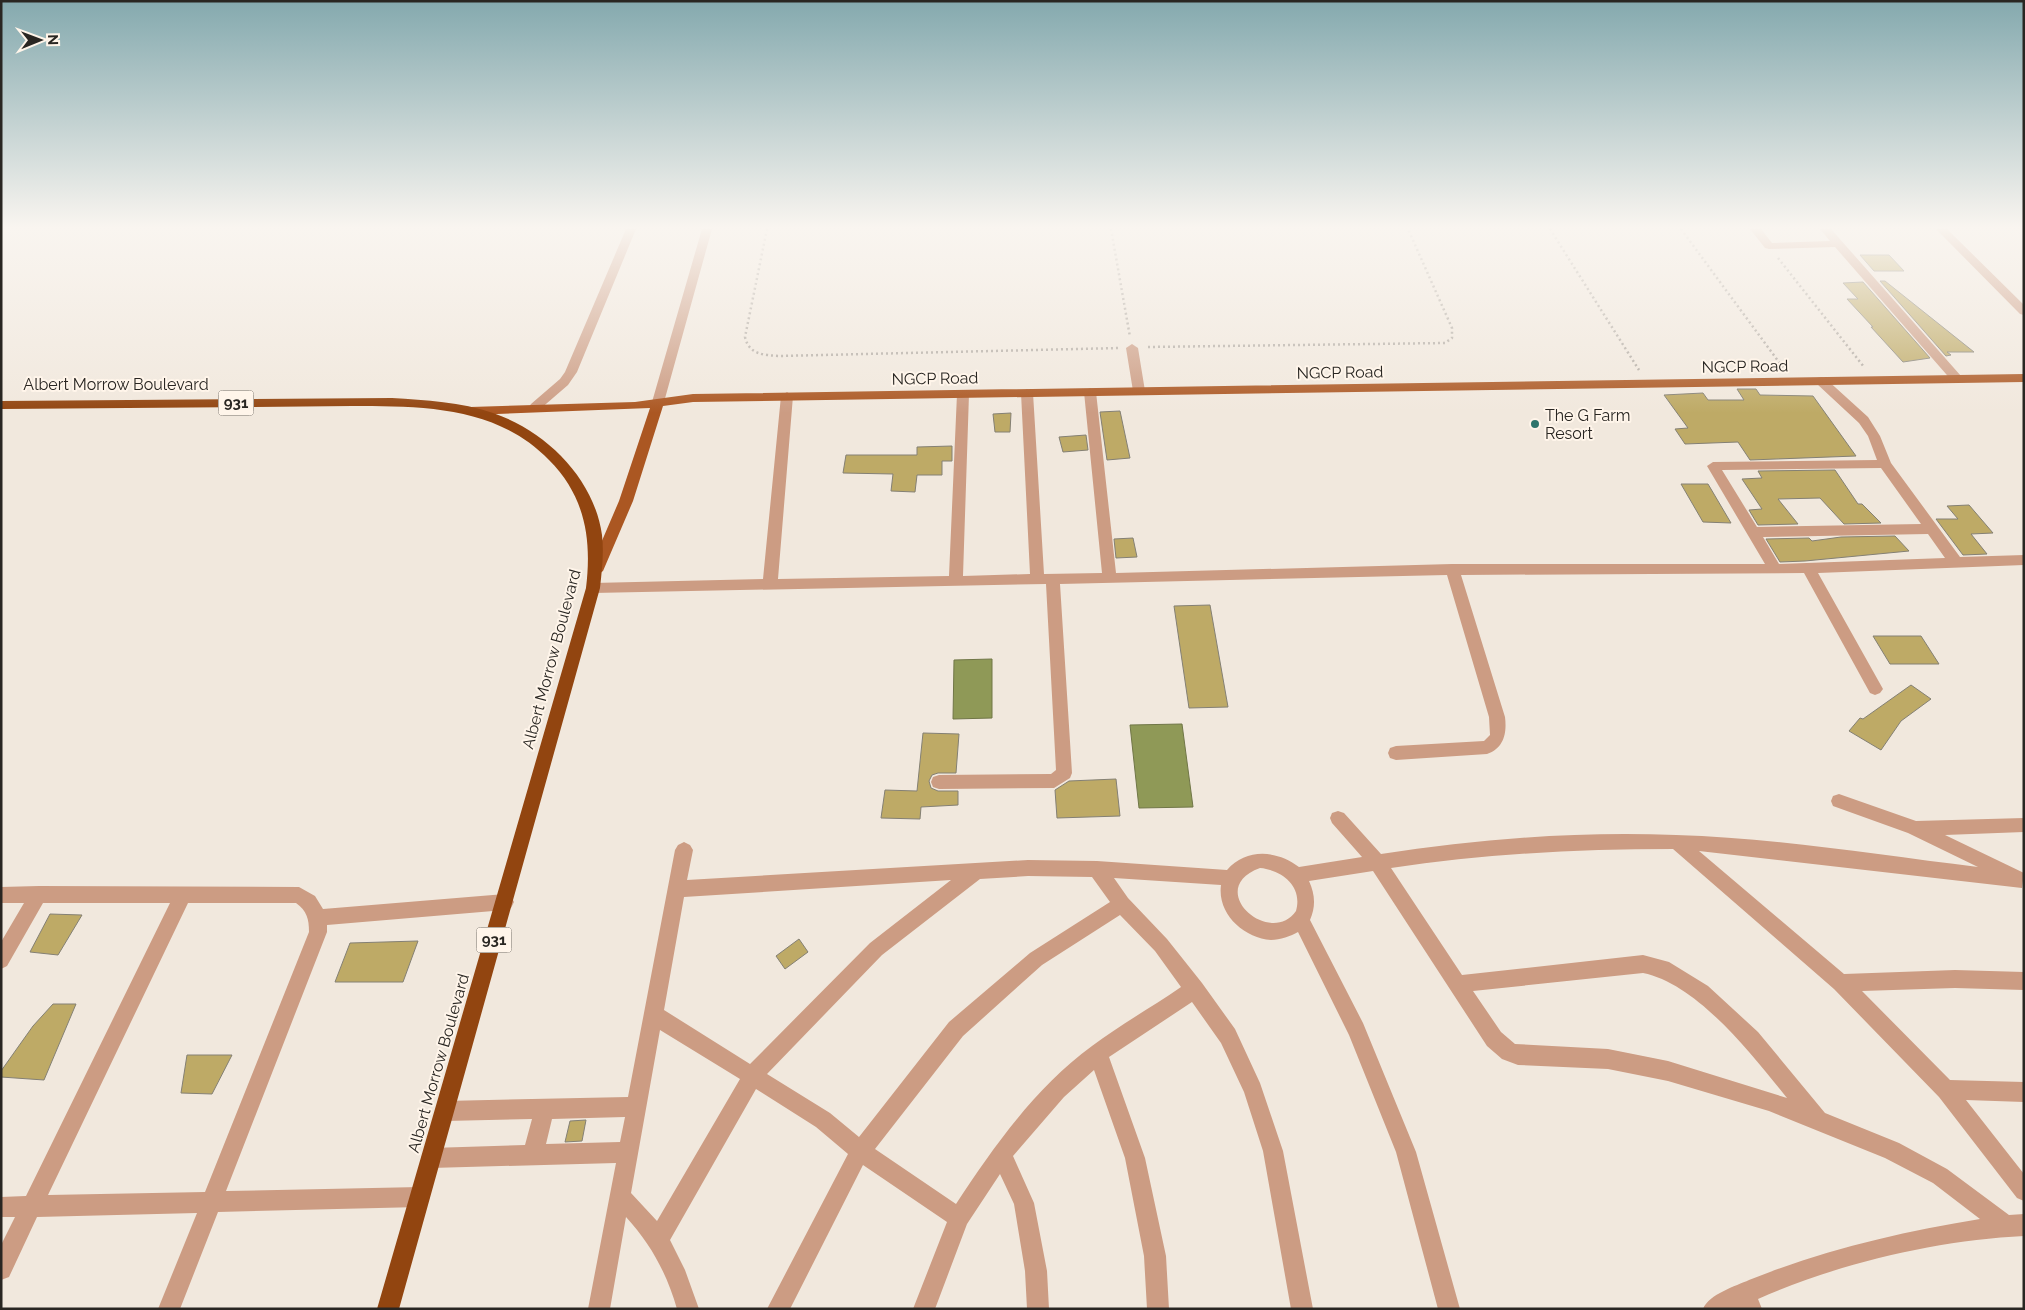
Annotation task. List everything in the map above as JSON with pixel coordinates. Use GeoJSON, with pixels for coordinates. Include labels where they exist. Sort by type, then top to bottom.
{"type":"FeatureCollection","features":[{"type":"Feature","properties":{"kind":"highway","name":"Albert Morrow Boulevard"},"geometry":{"type":"LineString","coordinates":[[1,405],[392,402],[432,404],[470,411],[500,420],[552,453],[570,472],[582,491],[591,515],[596,538],[595,579],[505,902],[388,1309]]}},
{"type":"Feature","properties":{"kind":"main road","name":"NGCP Road"},"geometry":{"type":"LineString","coordinates":[[470,411],[535,407],[621,407],[693,398],[787,396],[2024,378]]}},
{"type":"Feature","properties":{"kind":"main road"},"geometry":{"type":"LineString","coordinates":[[595,579],[623,508],[658,402]]}},
{"type":"Feature","properties":{"kind":"street"},"geometry":{"type":"LineString","coordinates":[[535,407],[564,382],[572,372],[606,290]]}},
{"type":"Feature","properties":{"kind":"street"},"geometry":{"type":"LineString","coordinates":[[658,402],[690,290]]}},
{"type":"Feature","properties":{"kind":"street"},"geometry":{"type":"LineString","coordinates":[[1879,290],[1956,379]]}},
{"type":"Feature","properties":{"kind":"street"},"geometry":{"type":"LineString","coordinates":[[2002,290],[2024,312]]}},
{"type":"Feature","properties":{"kind":"street"},"geometry":{"type":"LineString","coordinates":[[1132,348],[1139,391]]}},
{"type":"Feature","properties":{"kind":"street"},"geometry":{"type":"LineString","coordinates":[[1821,381],[1864,420],[1874,436],[1885,464],[1956,562]]}},
{"type":"Feature","properties":{"kind":"street"},"geometry":{"type":"LineString","coordinates":[[1090,392],[1110,578]]}},
{"type":"Feature","properties":{"kind":"street"},"geometry":{"type":"LineString","coordinates":[[939,782],[1054,780],[1064,772],[1027,393]]}},
{"type":"Feature","properties":{"kind":"street"},"geometry":{"type":"LineString","coordinates":[[956,580],[963,394]]}},
{"type":"Feature","properties":{"kind":"street"},"geometry":{"type":"LineString","coordinates":[[770,584],[787,396]]}},
{"type":"Feature","properties":{"kind":"street"},"geometry":{"type":"LineString","coordinates":[[1775,569],[1713,466],[1885,464]]}},
{"type":"Feature","properties":{"kind":"street"},"geometry":{"type":"LineString","coordinates":[[1753,532],[1931,529]]}},
{"type":"Feature","properties":{"kind":"street"},"geometry":{"type":"LineString","coordinates":[[595,579],[770,584],[1452,569],[1775,569],[2024,560]]}},
{"type":"Feature","properties":{"kind":"street"},"geometry":{"type":"LineString","coordinates":[[1808,568],[1875,689]]}},
{"type":"Feature","properties":{"kind":"street"},"geometry":{"type":"LineString","coordinates":[[1396,753],[1486,747],[1495,742],[1500,734],[1497,717],[1452,569]]}},
{"type":"Feature","properties":{"kind":"street"},"geometry":{"type":"LineString","coordinates":[[1839,801],[1914,828],[2023,880]]}},
{"type":"Feature","properties":{"kind":"street"},"geometry":{"type":"LineString","coordinates":[[1338,818],[1377,862],[1494,1039],[1509,1052],[1530,1057],[1608,1059],[1668,1071],[1769,1101],[1892,1150],[1940,1176],[2015,1225]]}},
{"type":"Feature","properties":{"kind":"street"},"geometry":{"type":"LineString","coordinates":[[1914,828],[2024,825]]}},
{"type":"Feature","properties":{"kind":"street"},"geometry":{"type":"LineString","coordinates":[[1296,875],[1461,850],[1595,842],[1676,842],[1742,847],[2023,880]]}},
{"type":"Feature","properties":{"kind":"street"},"geometry":{"type":"LineString","coordinates":[[1676,842],[1841,982],[1946,1090],[2024,1191]]}},
{"type":"Feature","properties":{"kind":"street"},"geometry":{"type":"LineString","coordinates":[[599,1309],[684,850]]}},
{"type":"Feature","properties":{"kind":"street"},"geometry":{"type":"LineString","coordinates":[[1260,860],[1273,862],[1286,867],[1296,875],[1303,886],[1306,909],[1300,920],[1292,927],[1280,931],[1267,932],[1254,928],[1234,911],[1229,900],[1228,889],[1231,878],[1238,869],[1248,862],[1260,860]]}},
{"type":"Feature","properties":{"kind":"street"},"geometry":{"type":"LineString","coordinates":[[677,889],[1028,868],[1097,869],[1231,878]]}},
{"type":"Feature","properties":{"kind":"street"},"geometry":{"type":"LineString","coordinates":[[1097,869],[1122,904],[1161,945],[1228,1036],[1252,1090],[1273,1151],[1302,1309]]}},
{"type":"Feature","properties":{"kind":"street"},"geometry":{"type":"LineString","coordinates":[[659,1239],[752,1075],[876,949],[978,870]]}},
{"type":"Feature","properties":{"kind":"street"},"geometry":{"type":"LineString","coordinates":[[1,960],[39,894]]}},
{"type":"Feature","properties":{"kind":"street"},"geometry":{"type":"LineString","coordinates":[[1,895],[299,895],[308,900],[316,909],[318,932],[169,1309]]}},
{"type":"Feature","properties":{"kind":"street"},"geometry":{"type":"LineString","coordinates":[[1,1269],[183,895]]}},
{"type":"Feature","properties":{"kind":"street"},"geometry":{"type":"LineString","coordinates":[[318,918],[505,902]]}},
{"type":"Feature","properties":{"kind":"street"},"geometry":{"type":"LineString","coordinates":[[778,1309],[860,1150],[956,1029],[1036,959],[1122,904]]}},
{"type":"Feature","properties":{"kind":"street"},"geometry":{"type":"LineString","coordinates":[[1300,920],[1356,1030],[1406,1152],[1450,1309]]}},
{"type":"Feature","properties":{"kind":"street"},"geometry":{"type":"LineString","coordinates":[[1457,984],[1643,964],[1663,968],[1701,992],[1751,1039],[1818,1121]]}},
{"type":"Feature","properties":{"kind":"street"},"geometry":{"type":"LineString","coordinates":[[1841,982],[2024,981]]}},
{"type":"Feature","properties":{"kind":"street"},"geometry":{"type":"LineString","coordinates":[[927,1307],[959,1218],[1001,1154],[1057,1090],[1098,1053],[1195,989]]}},
{"type":"Feature","properties":{"kind":"street"},"geometry":{"type":"LineString","coordinates":[[654,1015],[823,1120],[860,1150],[959,1218]]}},
{"type":"Feature","properties":{"kind":"street"},"geometry":{"type":"LineString","coordinates":[[1098,1053],[1135,1158],[1155,1256],[1154,1306]]}},
{"type":"Feature","properties":{"kind":"street"},"geometry":{"type":"LineString","coordinates":[[1946,1090],[2024,1092]]}},
{"type":"Feature","properties":{"kind":"street"},"geometry":{"type":"LineString","coordinates":[[444,1111],[637,1107]]}},
{"type":"Feature","properties":{"kind":"street"},"geometry":{"type":"LineString","coordinates":[[533,1155],[544,1109]]}},
{"type":"Feature","properties":{"kind":"street"},"geometry":{"type":"LineString","coordinates":[[431,1158],[628,1152]]}},
{"type":"Feature","properties":{"kind":"street"},"geometry":{"type":"LineString","coordinates":[[1001,1154],[1024,1203],[1036,1271],[1038,1309]]}},
{"type":"Feature","properties":{"kind":"street"},"geometry":{"type":"LineString","coordinates":[[1,1207],[420,1197]]}},
{"type":"Feature","properties":{"kind":"street"},"geometry":{"type":"LineString","coordinates":[[620,1198],[633,1208],[659,1239],[688,1309]]}},
{"type":"Feature","properties":{"kind":"street"},"geometry":{"type":"LineString","coordinates":[[1714,1309],[1747,1300],[1825,1262],[1891,1245],[2015,1225]]}},
{"type":"Feature","properties":{"kind":"path"},"geometry":{"type":"LineString","coordinates":[[755,290],[745,337],[746,346],[752,351],[763,355],[780,356],[1445,343],[1452,338],[1452,328],[1435,290]]}},
{"type":"Feature","properties":{"kind":"path"},"geometry":{"type":"LineString","coordinates":[[1122,290],[1132,348]]}},
{"type":"Feature","properties":{"kind":"path"},"geometry":{"type":"LineString","coordinates":[[1589,290],[1647,383]]}},
{"type":"Feature","properties":{"kind":"path"},"geometry":{"type":"LineString","coordinates":[[1725,290],[1793,381]]}},
{"type":"Feature","properties":{"kind":"path"},"geometry":{"type":"LineString","coordinates":[[1804,290],[1874,380]]}},
{"type":"Feature","properties":{"kind":"shaded area"},"geometry":{"type":"Polygon","coordinates":[[[992,659],[992,718],[953,719],[954,660],[992,659]]]}},
{"type":"Feature","properties":{"kind":"shaded area"},"geometry":{"type":"Polygon","coordinates":[[[1182,724],[1193,807],[1139,808],[1130,725],[1182,724]]]}},
{"type":"Feature","properties":{"kind":"building"},"geometry":{"type":"Polygon","coordinates":[[[1850,290],[1870,290],[1930,358],[1903,362],[1847,299],[1858,299],[1850,290]]]}},
{"type":"Feature","properties":{"kind":"building"},"geometry":{"type":"Polygon","coordinates":[[[1888,290],[1896,290],[1974,352],[1947,352],[1951,355],[1946,356],[1888,290]]]}},
{"type":"Feature","properties":{"kind":"building"},"geometry":{"type":"Polygon","coordinates":[[[1737,389],[1756,389],[1760,395],[1813,396],[1856,456],[1750,460],[1738,442],[1685,444],[1675,429],[1688,428],[1664,395],[1703,393],[1708,400],[1744,400],[1737,389]]]}},
{"type":"Feature","properties":{"kind":"building"},"geometry":{"type":"Polygon","coordinates":[[[1120,411],[1130,458],[1107,460],[1100,412],[1120,411]]]}},
{"type":"Feature","properties":{"kind":"building"},"geometry":{"type":"Polygon","coordinates":[[[1011,413],[1010,432],[995,432],[993,414],[1011,413]]]}},
{"type":"Feature","properties":{"kind":"building"},"geometry":{"type":"Polygon","coordinates":[[[1086,435],[1088,450],[1063,452],[1059,437],[1086,435]]]}},
{"type":"Feature","properties":{"kind":"building"},"geometry":{"type":"Polygon","coordinates":[[[952,446],[952,461],[942,461],[942,475],[917,475],[915,492],[891,491],[893,474],[843,473],[846,455],[917,455],[917,447],[952,446]]]}},
{"type":"Feature","properties":{"kind":"building"},"geometry":{"type":"Polygon","coordinates":[[[1835,470],[1858,504],[1862,504],[1881,523],[1844,524],[1820,498],[1778,499],[1798,524],[1758,525],[1749,510],[1762,509],[1742,479],[1762,478],[1758,471],[1835,470]]]}},
{"type":"Feature","properties":{"kind":"building"},"geometry":{"type":"Polygon","coordinates":[[[1681,484],[1708,484],[1731,523],[1703,522],[1681,484]]]}},
{"type":"Feature","properties":{"kind":"building"},"geometry":{"type":"Polygon","coordinates":[[[1969,505],[1993,533],[1971,534],[1987,554],[1963,555],[1936,519],[1958,519],[1947,506],[1969,505]]]}},
{"type":"Feature","properties":{"kind":"building"},"geometry":{"type":"Polygon","coordinates":[[[1895,536],[1909,551],[1780,562],[1766,539],[1809,538],[1812,541],[1841,537],[1895,536]]]}},
{"type":"Feature","properties":{"kind":"building"},"geometry":{"type":"Polygon","coordinates":[[[1133,538],[1137,557],[1116,558],[1114,539],[1133,538]]]}},
{"type":"Feature","properties":{"kind":"building"},"geometry":{"type":"Polygon","coordinates":[[[1210,605],[1228,707],[1189,708],[1174,606],[1210,605]]]}},
{"type":"Feature","properties":{"kind":"building"},"geometry":{"type":"Polygon","coordinates":[[[1873,636],[1921,636],[1939,664],[1890,664],[1873,636]]]}},
{"type":"Feature","properties":{"kind":"building"},"geometry":{"type":"Polygon","coordinates":[[[1911,685],[1931,699],[1901,721],[1881,750],[1849,731],[1860,718],[1863,719],[1911,685]]]}},
{"type":"Feature","properties":{"kind":"building"},"geometry":{"type":"Polygon","coordinates":[[[923,733],[959,734],[956,773],[938,773],[932,775],[929,781],[931,788],[938,791],[958,791],[958,805],[921,807],[920,819],[881,818],[885,790],[917,791],[923,733]]]}},
{"type":"Feature","properties":{"kind":"building"},"geometry":{"type":"Polygon","coordinates":[[[1116,779],[1120,816],[1057,818],[1055,790],[1069,781],[1116,779]]]}},
{"type":"Feature","properties":{"kind":"building"},"geometry":{"type":"Polygon","coordinates":[[[50,914],[82,915],[58,955],[30,952],[50,914]]]}},
{"type":"Feature","properties":{"kind":"building"},"geometry":{"type":"Polygon","coordinates":[[[799,939],[808,952],[785,969],[776,956],[799,939]]]}},
{"type":"Feature","properties":{"kind":"building"},"geometry":{"type":"Polygon","coordinates":[[[418,941],[403,982],[335,982],[350,943],[418,941]]]}},
{"type":"Feature","properties":{"kind":"building"},"geometry":{"type":"Polygon","coordinates":[[[53,1004],[76,1004],[44,1080],[1,1077],[1,1071],[33,1026],[53,1004]]]}},
{"type":"Feature","properties":{"kind":"building"},"geometry":{"type":"Polygon","coordinates":[[[187,1055],[232,1055],[212,1094],[181,1093],[187,1055]]]}},
{"type":"Feature","properties":{"kind":"building"},"geometry":{"type":"Polygon","coordinates":[[[586,1120],[582,1141],[565,1142],[570,1121],[586,1120]]]}},
{"type":"Feature","properties":{"kind":"place","name":"The G Farm Resort"},"geometry":{"type":"Point","coordinates":[1535,424]}}]}
